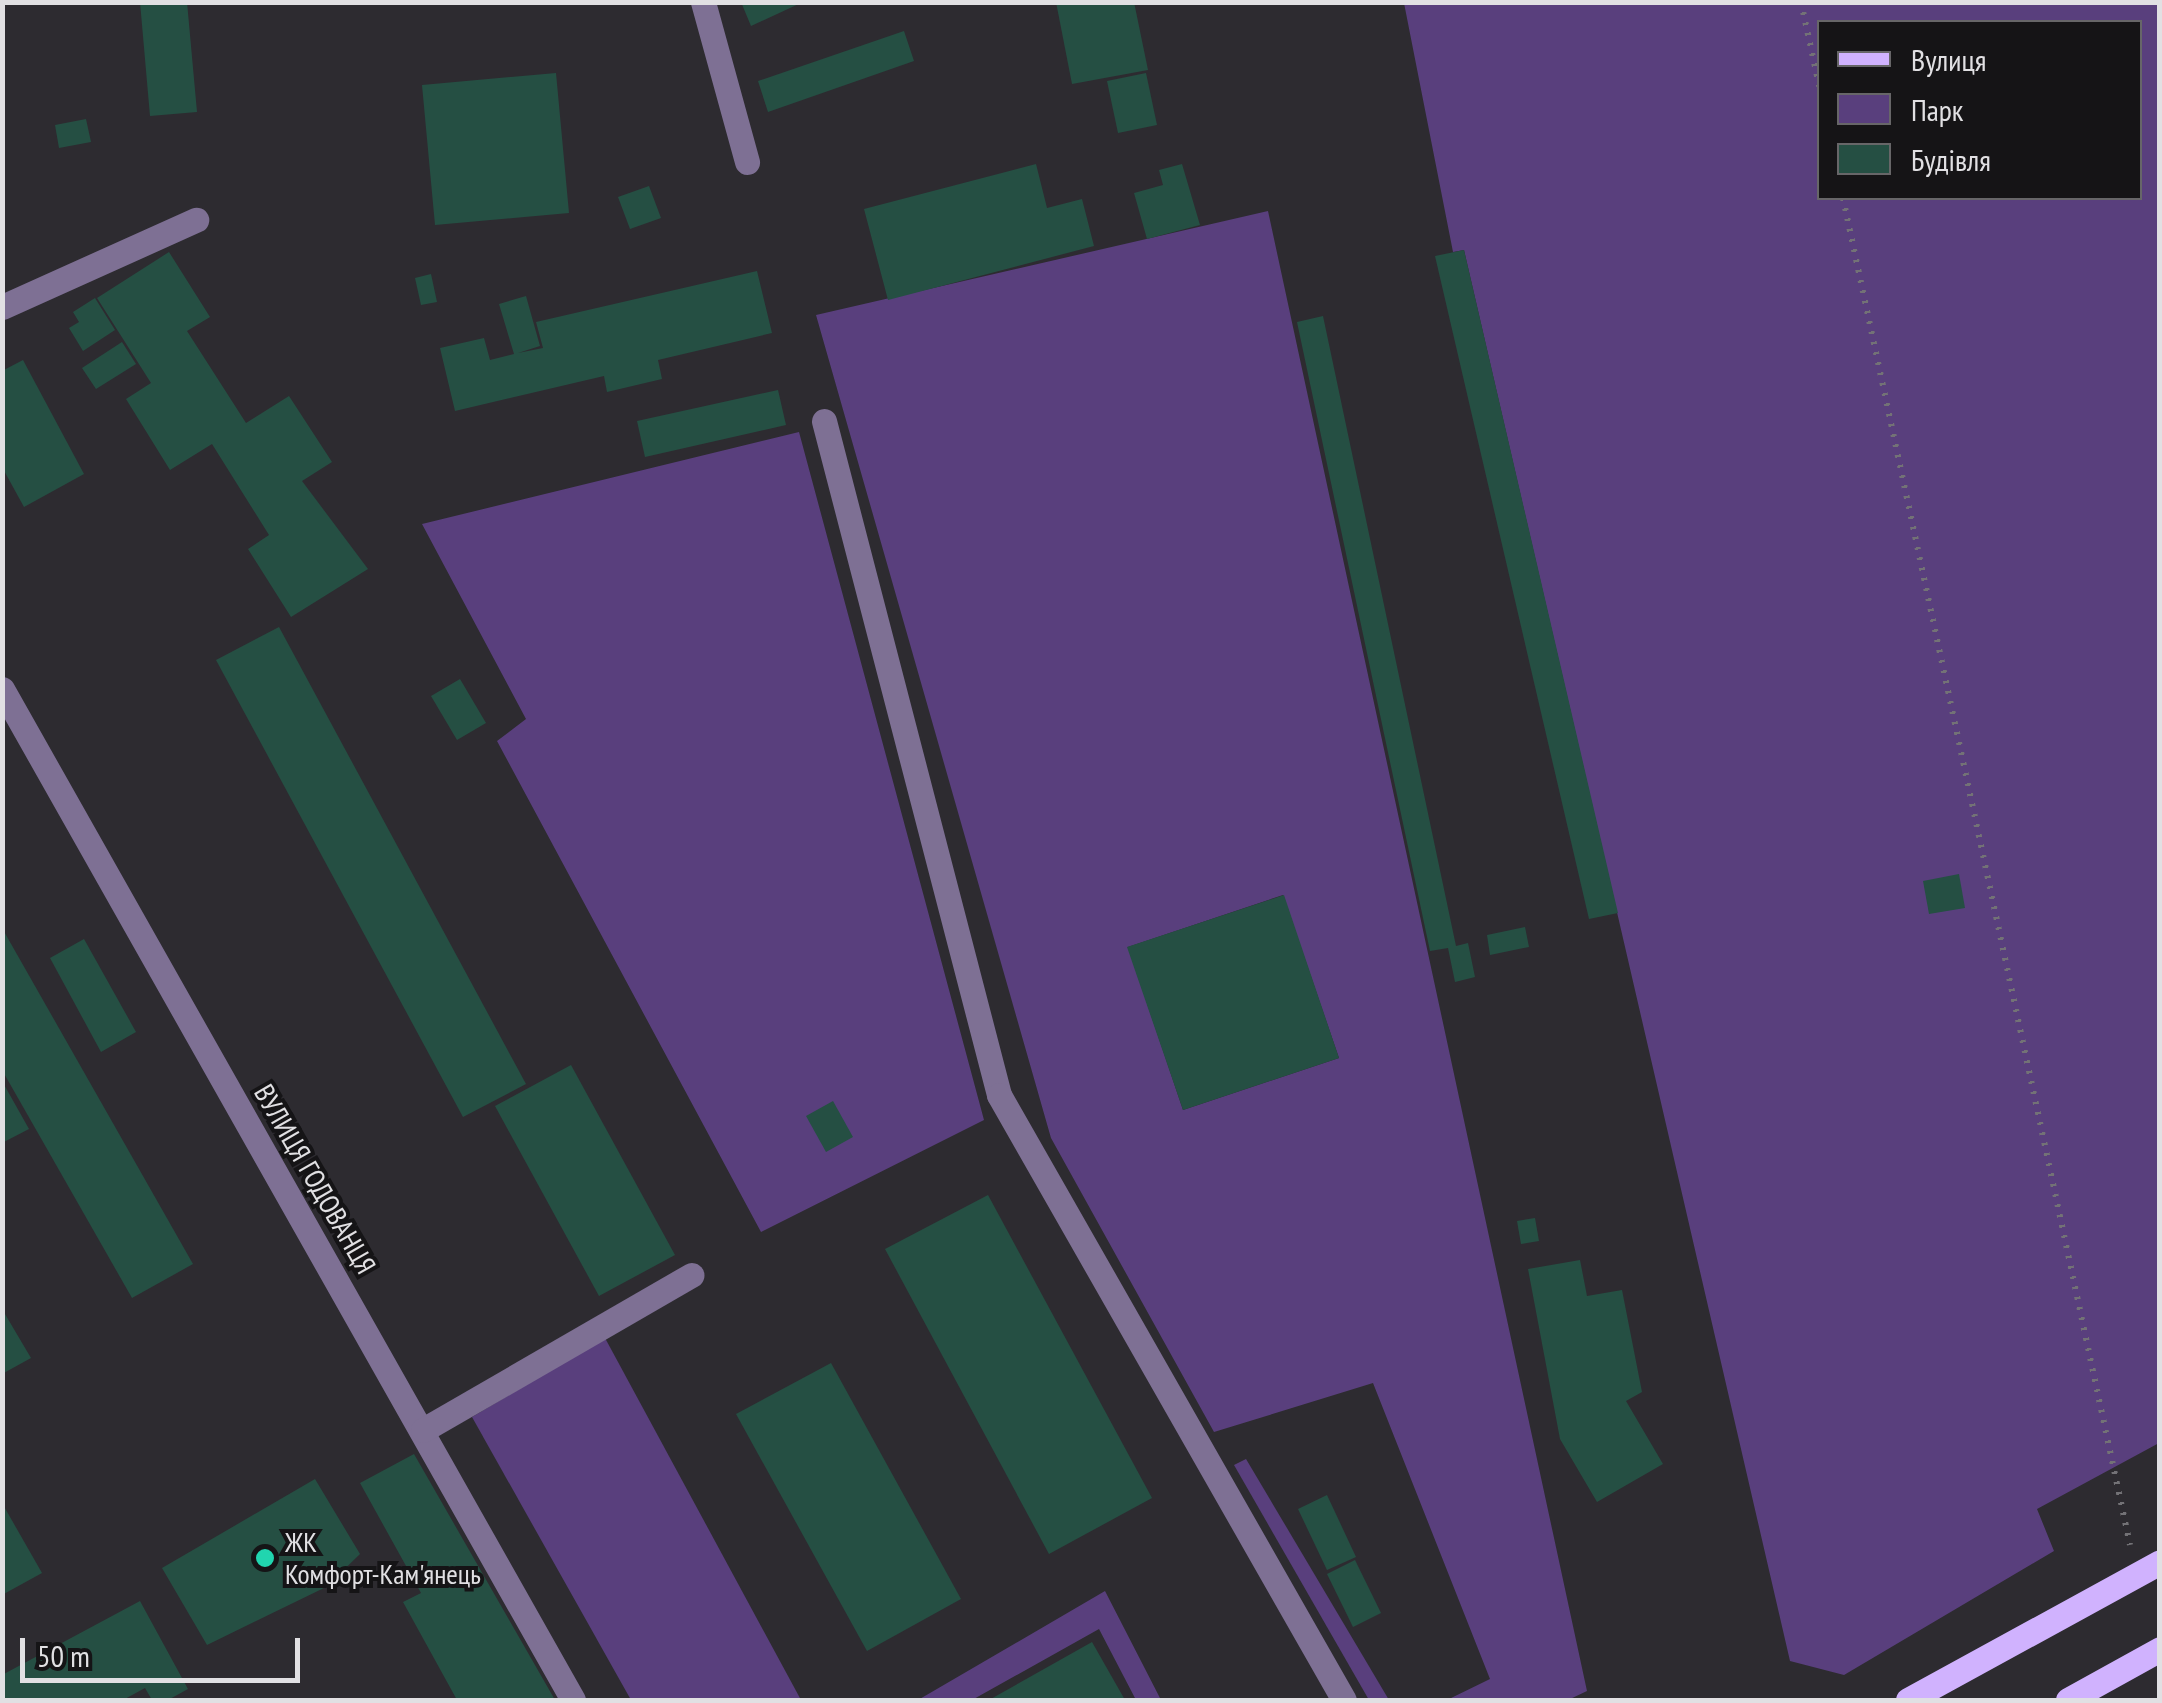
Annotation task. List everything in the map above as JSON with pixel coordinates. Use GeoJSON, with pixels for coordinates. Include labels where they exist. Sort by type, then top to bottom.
{"type":"FeatureCollection","features":[{"type":"Feature","properties":{"kind":"main road"},"geometry":{"type":"LineString","coordinates":[[1908,1700],[2160,1562]]}},
{"type":"Feature","properties":{"kind":"main road"},"geometry":{"type":"LineString","coordinates":[[2068,1700],[2160,1649]]}},
{"type":"Feature","properties":{"kind":"street"},"geometry":{"type":"LineString","coordinates":[[703,2],[746,162]]}},
{"type":"Feature","properties":{"kind":"street"},"geometry":{"type":"LineString","coordinates":[[2,307],[196,220]]}},
{"type":"Feature","properties":{"kind":"street"},"geometry":{"type":"LineString","coordinates":[[824,421],[999,1095],[1344,1700]]}},
{"type":"Feature","properties":{"kind":"street","name":"ВУЛИЦЯ ГОДОВАНЦЯ"},"geometry":{"type":"LineString","coordinates":[[2,689],[573,1700]]}},
{"type":"Feature","properties":{"kind":"street"},"geometry":{"type":"LineString","coordinates":[[422,1430],[691,1276]]}},
{"type":"Feature","properties":{"kind":"path"},"geometry":{"type":"LineString","coordinates":[[1801,2],[1817,76]]}},
{"type":"Feature","properties":{"kind":"path"},"geometry":{"type":"LineString","coordinates":[[1843,200],[2136,1575]]}},
{"type":"Feature","properties":{"kind":"green space"},"geometry":{"type":"Polygon","coordinates":[[[1404,3],[2159,3],[2159,1443],[2037,1509],[2054,1551],[1844,1675],[1790,1661],[1464,250],[1453,252],[1404,3]]]}},
{"type":"Feature","properties":{"kind":"green space"},"geometry":{"type":"Polygon","coordinates":[[[1268,211],[1587,1691],[1568,1700],[1447,1700],[1490,1679],[1373,1383],[1214,1432],[1051,1138],[816,315],[1268,211]],[[1283,895],[1128,947],[1183,1110],[1339,1058],[1283,895]]]}},
{"type":"Feature","properties":{"kind":"green space"},"geometry":{"type":"Polygon","coordinates":[[[799,432],[984,1120],[761,1232],[497,741],[526,719],[422,524],[799,432]]]}},
{"type":"Feature","properties":{"kind":"green space"},"geometry":{"type":"Polygon","coordinates":[[[605,1338],[801,1700],[631,1700],[472,1417],[605,1338]]]}},
{"type":"Feature","properties":{"kind":"green space"},"geometry":{"type":"Polygon","coordinates":[[[1246,1459],[1389,1700],[1369,1700],[1234,1465],[1246,1459]]]}},
{"type":"Feature","properties":{"kind":"green space"},"geometry":{"type":"Polygon","coordinates":[[[1105,1591],[1161,1700],[1136,1700],[1099,1629],[972,1700],[918,1700],[1105,1591]]]}},
{"type":"Feature","properties":{"kind":"building"},"geometry":{"type":"Polygon","coordinates":[[[140,2],[187,2],[197,112],[150,116],[140,2]]]}},
{"type":"Feature","properties":{"kind":"building"},"geometry":{"type":"Polygon","coordinates":[[[741,2],[803,2],[751,26],[741,2]]]}},
{"type":"Feature","properties":{"kind":"building"},"geometry":{"type":"Polygon","coordinates":[[[1056,2],[1134,2],[1148,70],[1072,84],[1056,2]]]}},
{"type":"Feature","properties":{"kind":"building"},"geometry":{"type":"Polygon","coordinates":[[[904,31],[914,61],[768,112],[758,81],[904,31]]]}},
{"type":"Feature","properties":{"kind":"building"},"geometry":{"type":"Polygon","coordinates":[[[556,73],[569,213],[435,225],[422,85],[556,73]]]}},
{"type":"Feature","properties":{"kind":"building"},"geometry":{"type":"Polygon","coordinates":[[[1146,73],[1157,125],[1118,133],[1107,81],[1146,73]]]}},
{"type":"Feature","properties":{"kind":"building"},"geometry":{"type":"Polygon","coordinates":[[[86,119],[91,142],[59,148],[55,125],[86,119]]]}},
{"type":"Feature","properties":{"kind":"building"},"geometry":{"type":"Polygon","coordinates":[[[1036,164],[1047,208],[1082,199],[1094,246],[888,300],[864,209],[1036,164]]]}},
{"type":"Feature","properties":{"kind":"building"},"geometry":{"type":"Polygon","coordinates":[[[1182,164],[1200,225],[1147,239],[1134,193],[1163,185],[1159,170],[1182,164]]]}},
{"type":"Feature","properties":{"kind":"building"},"geometry":{"type":"Polygon","coordinates":[[[649,186],[661,218],[630,229],[618,197],[649,186]]]}},
{"type":"Feature","properties":{"kind":"building"},"geometry":{"type":"Polygon","coordinates":[[[1464,250],[1618,913],[1589,919],[1435,256],[1464,250]]]}},
{"type":"Feature","properties":{"kind":"building"},"geometry":{"type":"Polygon","coordinates":[[[169,252],[210,317],[187,331],[246,423],[289,396],[332,462],[302,481],[368,569],[291,617],[248,549],[269,535],[212,444],[170,470],[126,399],[151,383],[97,298],[169,252]]]}},
{"type":"Feature","properties":{"kind":"building"},"geometry":{"type":"Polygon","coordinates":[[[757,271],[772,333],[658,360],[662,379],[607,392],[604,376],[455,411],[440,348],[484,338],[490,360],[514,354],[499,304],[526,296],[540,346],[518,353],[543,348],[536,322],[757,271]]]}},
{"type":"Feature","properties":{"kind":"building"},"geometry":{"type":"Polygon","coordinates":[[[431,274],[437,302],[421,305],[415,278],[431,274]]]}},
{"type":"Feature","properties":{"kind":"building"},"geometry":{"type":"Polygon","coordinates":[[[95,298],[115,330],[83,351],[69,328],[79,322],[73,312],[95,298]]]}},
{"type":"Feature","properties":{"kind":"building"},"geometry":{"type":"Polygon","coordinates":[[[1323,316],[1456,946],[1468,943],[1475,977],[1455,982],[1448,948],[1430,951],[1297,322],[1323,316]]]}},
{"type":"Feature","properties":{"kind":"building"},"geometry":{"type":"Polygon","coordinates":[[[122,342],[136,364],[96,389],[82,368],[122,342]]]}},
{"type":"Feature","properties":{"kind":"building"},"geometry":{"type":"Polygon","coordinates":[[[23,360],[84,474],[24,507],[2,467],[2,371],[23,360]]]}},
{"type":"Feature","properties":{"kind":"building"},"geometry":{"type":"Polygon","coordinates":[[[778,390],[786,425],[645,457],[637,421],[778,390]]]}},
{"type":"Feature","properties":{"kind":"building"},"geometry":{"type":"Polygon","coordinates":[[[279,627],[526,1084],[463,1117],[216,660],[279,627]]]}},
{"type":"Feature","properties":{"kind":"building"},"geometry":{"type":"Polygon","coordinates":[[[460,679],[486,723],[457,740],[431,696],[460,679]]]}},
{"type":"Feature","properties":{"kind":"building"},"geometry":{"type":"Polygon","coordinates":[[[1959,874],[1965,908],[1929,914],[1923,881],[1959,874]]]}},
{"type":"Feature","properties":{"kind":"building"},"geometry":{"type":"Polygon","coordinates":[[[1284,895],[1339,1058],[1183,1110],[1127,947],[1284,895]]]}},
{"type":"Feature","properties":{"kind":"building"},"geometry":{"type":"Polygon","coordinates":[[[1525,927],[1529,947],[1490,955],[1487,935],[1525,927]]]}},
{"type":"Feature","properties":{"kind":"building"},"geometry":{"type":"Polygon","coordinates":[[[2,928],[193,1264],[132,1298],[2,1070],[2,928]]]}},
{"type":"Feature","properties":{"kind":"building"},"geometry":{"type":"Polygon","coordinates":[[[84,939],[136,1032],[101,1052],[50,958],[84,939]]]}},
{"type":"Feature","properties":{"kind":"building"},"geometry":{"type":"Polygon","coordinates":[[[571,1065],[675,1255],[599,1296],[495,1106],[571,1065]]]}},
{"type":"Feature","properties":{"kind":"building"},"geometry":{"type":"Polygon","coordinates":[[[2,1081],[29,1129],[2,1143],[2,1081]]]}},
{"type":"Feature","properties":{"kind":"building"},"geometry":{"type":"Polygon","coordinates":[[[833,1101],[853,1137],[826,1152],[806,1116],[833,1101]]]}},
{"type":"Feature","properties":{"kind":"building"},"geometry":{"type":"Polygon","coordinates":[[[988,1195],[1152,1498],[1049,1554],[885,1249],[988,1195]]]}},
{"type":"Feature","properties":{"kind":"building"},"geometry":{"type":"Polygon","coordinates":[[[1535,1218],[1539,1241],[1521,1244],[1517,1221],[1535,1218]]]}},
{"type":"Feature","properties":{"kind":"building"},"geometry":{"type":"Polygon","coordinates":[[[1580,1260],[1587,1296],[1622,1290],[1642,1392],[1626,1401],[1663,1464],[1597,1502],[1560,1439],[1528,1269],[1580,1260]]]}},
{"type":"Feature","properties":{"kind":"building"},"geometry":{"type":"Polygon","coordinates":[[[2,1309],[31,1358],[2,1374],[2,1309]]]}},
{"type":"Feature","properties":{"kind":"building"},"geometry":{"type":"Polygon","coordinates":[[[831,1363],[961,1599],[867,1651],[736,1414],[831,1363]]]}},
{"type":"Feature","properties":{"kind":"building"},"geometry":{"type":"Polygon","coordinates":[[[414,1454],[555,1700],[457,1700],[403,1602],[421,1593],[360,1483],[414,1454]]]}},
{"type":"Feature","properties":{"kind":"building","name":"ЖК Комфорт-Кам'янець"},"geometry":{"type":"Polygon","coordinates":[[[315,1479],[360,1554],[326,1587],[207,1645],[162,1568],[315,1479]]]}},
{"type":"Feature","properties":{"kind":"building"},"geometry":{"type":"Polygon","coordinates":[[[1327,1495],[1356,1557],[1327,1570],[1298,1509],[1327,1495]]]}},
{"type":"Feature","properties":{"kind":"building"},"geometry":{"type":"Polygon","coordinates":[[[2,1503],[42,1573],[2,1595],[2,1503]]]}},
{"type":"Feature","properties":{"kind":"building"},"geometry":{"type":"Polygon","coordinates":[[[1355,1560],[1381,1613],[1353,1627],[1327,1574],[1355,1560]]]}},
{"type":"Feature","properties":{"kind":"building"},"geometry":{"type":"Polygon","coordinates":[[[140,1601],[188,1689],[168,1700],[152,1700],[145,1688],[123,1700],[2,1700],[2,1675],[140,1601]]]}},
{"type":"Feature","properties":{"kind":"building"},"geometry":{"type":"Polygon","coordinates":[[[1092,1642],[1125,1700],[989,1700],[1092,1642]]]}},
{"type":"Feature","properties":{"kind":"place","name":"ЖК Комфорт-Кам'янець"},"geometry":{"type":"Point","coordinates":[265,1558]}}]}
